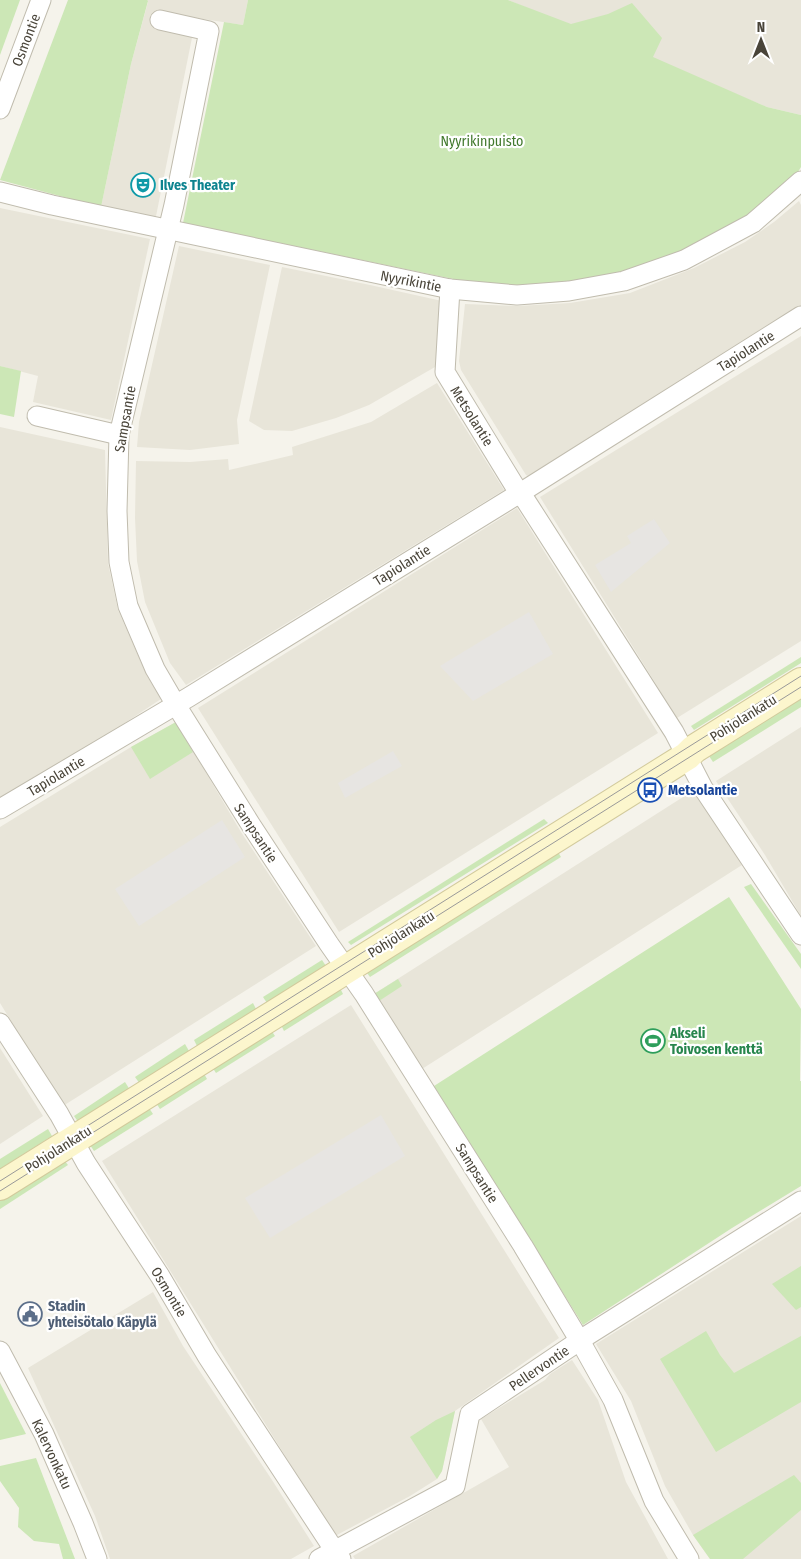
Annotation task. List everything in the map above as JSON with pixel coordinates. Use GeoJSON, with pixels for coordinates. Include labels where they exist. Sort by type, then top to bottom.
{"type":"FeatureCollection","features":[{"type":"Feature","properties":{"kind":"street","name":"Osmontie"},"geometry":{"type":"LineString","coordinates":[[0,109],[41,0]]}},
{"type":"Feature","properties":{"kind":"street","name":"Sampsantie"},"geometry":{"type":"LineString","coordinates":[[160,20],[210,31],[168,230],[119,435],[117,511],[119,562],[128,606],[154,670],[256,833],[374,1010],[523,1246],[579,1340],[613,1400],[654,1501],[689,1559]]}},
{"type":"Feature","properties":{"kind":"street","name":"Nyyrikintie"},"geometry":{"type":"LineString","coordinates":[[0,192],[168,230],[450,289],[518,294],[569,291],[624,280],[684,260],[753,223],[801,183]]}},
{"type":"Feature","properties":{"kind":"street","name":"Metsolantie"},"geometry":{"type":"LineString","coordinates":[[450,289],[445,372],[519,493],[526,501],[674,732],[703,788],[801,935]]}},
{"type":"Feature","properties":{"kind":"street","name":"Tapiolantie"},"geometry":{"type":"LineString","coordinates":[[0,810],[176,705],[801,316]]}},
{"type":"Feature","properties":{"kind":"street"},"geometry":{"type":"LineString","coordinates":[[37,416],[119,435]]}},
{"type":"Feature","properties":{"kind":"street","name":"Pohjolankatu"},"geometry":{"type":"LineString","coordinates":[[0,1186],[687,756],[694,749],[801,682]]}},
{"type":"Feature","properties":{"kind":"street","name":"Osmontie"},"geometry":{"type":"LineString","coordinates":[[0,1023],[58,1114],[86,1163],[160,1276],[207,1356],[331,1556]]}},
{"type":"Feature","properties":{"kind":"street","name":"Pellervontie"},"geometry":{"type":"LineString","coordinates":[[331,1556],[455,1486],[470,1414],[579,1340],[801,1201]]}},
{"type":"Feature","properties":{"kind":"street","name":"Kalervonkatu"},"geometry":{"type":"LineString","coordinates":[[0,1351],[44,1434],[97,1559]]}},
{"type":"Feature","properties":{"kind":"shaded area"},"geometry":{"type":"Polygon","coordinates":[[[144,0],[248,0],[243,25],[196,18],[155,221],[101,207],[131,64],[148,2],[144,0]]]}},
{"type":"Feature","properties":{"kind":"shaded area"},"geometry":{"type":"Polygon","coordinates":[[[508,0],[801,0],[801,115],[767,107],[508,0]]]}},
{"type":"Feature","properties":{"kind":"shaded area"},"geometry":{"type":"Polygon","coordinates":[[[799,201],[801,205],[801,310],[556,460],[528,476],[526,475],[461,370],[459,361],[465,304],[518,306],[570,303],[630,293],[694,268],[745,242],[774,222],[799,201]]]}},
{"type":"Feature","properties":{"kind":"shaded area"},"geometry":{"type":"Polygon","coordinates":[[[0,208],[150,239],[111,420],[33,402],[38,376],[0,366],[0,208]]]}},
{"type":"Feature","properties":{"kind":"shaded area"},"geometry":{"type":"Polygon","coordinates":[[[179,246],[270,265],[237,420],[239,444],[190,450],[137,447],[139,422],[179,246]]]}},
{"type":"Feature","properties":{"kind":"shaded area"},"geometry":{"type":"Polygon","coordinates":[[[282,267],[442,301],[435,367],[369,405],[336,418],[292,431],[264,430],[249,421],[282,267]]]}},
{"type":"Feature","properties":{"kind":"shaded area"},"geometry":{"type":"Polygon","coordinates":[[[801,336],[801,641],[677,718],[540,497],[801,336]]]}},
{"type":"Feature","properties":{"kind":"shaded area"},"geometry":{"type":"Polygon","coordinates":[[[437,383],[504,490],[186,685],[170,663],[145,602],[137,561],[135,518],[136,461],[190,462],[228,459],[229,470],[293,455],[292,447],[371,422],[437,383]]]}},
{"type":"Feature","properties":{"kind":"shaded area"},"geometry":{"type":"Polygon","coordinates":[[[0,427],[105,450],[108,563],[118,610],[147,676],[161,699],[96,742],[0,799],[0,427]]]}},
{"type":"Feature","properties":{"kind":"shaded area"},"geometry":{"type":"Polygon","coordinates":[[[517,508],[658,733],[339,932],[198,708],[517,508]]]}},
{"type":"Feature","properties":{"kind":"shaded area"},"geometry":{"type":"Polygon","coordinates":[[[654,519],[670,543],[611,592],[595,565],[631,543],[627,536],[654,519]]]}},
{"type":"Feature","properties":{"kind":"shaded area"},"geometry":{"type":"Polygon","coordinates":[[[529,612],[553,654],[473,701],[440,666],[529,612]]]}},
{"type":"Feature","properties":{"kind":"shaded area"},"geometry":{"type":"Polygon","coordinates":[[[176,722],[241,832],[316,946],[63,1106],[0,1003],[0,827],[131,747],[176,722]]]}},
{"type":"Feature","properties":{"kind":"shaded area"},"geometry":{"type":"Polygon","coordinates":[[[801,727],[801,916],[765,855],[716,781],[801,727]]]}},
{"type":"Feature","properties":{"kind":"shaded area"},"geometry":{"type":"Polygon","coordinates":[[[393,751],[402,766],[345,798],[338,783],[393,751]]]}},
{"type":"Feature","properties":{"kind":"shaded area"},"geometry":{"type":"Polygon","coordinates":[[[694,790],[742,865],[422,1069],[374,994],[694,790]]]}},
{"type":"Feature","properties":{"kind":"shaded area"},"geometry":{"type":"Polygon","coordinates":[[[222,820],[245,857],[139,926],[115,889],[222,820]]]}},
{"type":"Feature","properties":{"kind":"shaded area"},"geometry":{"type":"Polygon","coordinates":[[[351,1005],[559,1338],[455,1411],[442,1471],[437,1479],[410,1496],[335,1536],[102,1161],[351,1005]]]}},
{"type":"Feature","properties":{"kind":"shaded area"},"geometry":{"type":"Polygon","coordinates":[[[0,1048],[43,1116],[0,1144],[0,1048]]]}},
{"type":"Feature","properties":{"kind":"shaded area"},"geometry":{"type":"Polygon","coordinates":[[[381,1115],[405,1156],[270,1238],[245,1198],[381,1115]]]}},
{"type":"Feature","properties":{"kind":"shaded area"},"geometry":{"type":"Polygon","coordinates":[[[801,1216],[801,1559],[710,1559],[693,1535],[665,1486],[631,1401],[596,1344],[801,1216]]]}},
{"type":"Feature","properties":{"kind":"shaded area"},"geometry":{"type":"Polygon","coordinates":[[[153,1292],[183,1346],[314,1546],[291,1559],[110,1559],[95,1516],[28,1368],[153,1292]]]}},
{"type":"Feature","properties":{"kind":"shaded area"},"geometry":{"type":"Polygon","coordinates":[[[572,1360],[598,1400],[626,1482],[668,1559],[355,1559],[353,1556],[509,1467],[481,1419],[545,1380],[550,1374],[572,1360]]]}},
{"type":"Feature","properties":{"kind":"green space"},"geometry":{"type":"Polygon","coordinates":[[[0,0],[20,0],[0,55],[0,0]]]}},
{"type":"Feature","properties":{"kind":"green space"},"geometry":{"type":"Polygon","coordinates":[[[68,0],[148,1],[131,64],[101,207],[0,180],[68,0]]]}},
{"type":"Feature","properties":{"kind":"green space","name":"Nyyrikinpuisto"},"geometry":{"type":"Polygon","coordinates":[[[248,0],[508,0],[571,24],[608,14],[632,3],[662,38],[653,57],[767,107],[801,115],[801,167],[795,177],[749,215],[703,243],[621,273],[568,283],[518,288],[463,281],[183,223],[224,22],[243,25],[248,0]]]}},
{"type":"Feature","properties":{"kind":"green space"},"geometry":{"type":"Polygon","coordinates":[[[0,366],[21,371],[14,417],[0,414],[0,366]]]}},
{"type":"Feature","properties":{"kind":"green space"},"geometry":{"type":"Polygon","coordinates":[[[801,657],[801,663],[694,730],[691,726],[801,657]]]}},
{"type":"Feature","properties":{"kind":"green space"},"geometry":{"type":"Polygon","coordinates":[[[801,698],[801,707],[713,762],[709,756],[801,698]]]}},
{"type":"Feature","properties":{"kind":"green space"},"geometry":{"type":"Polygon","coordinates":[[[176,722],[193,752],[150,779],[131,747],[176,722]]]}},
{"type":"Feature","properties":{"kind":"green space"},"geometry":{"type":"Polygon","coordinates":[[[544,819],[548,823],[351,945],[348,942],[544,819]]]}},
{"type":"Feature","properties":{"kind":"green space"},"geometry":{"type":"Polygon","coordinates":[[[558,852],[561,857],[370,977],[367,973],[558,852]]]}},
{"type":"Feature","properties":{"kind":"green space"},"geometry":{"type":"Polygon","coordinates":[[[751,884],[801,954],[801,969],[744,887],[751,884]]]}},
{"type":"Feature","properties":{"kind":"green space","name":"Akseli Toivosen kenttä"},"geometry":{"type":"Polygon","coordinates":[[[729,897],[801,1009],[801,1186],[732,1228],[583,1325],[434,1086],[729,897]]]}},
{"type":"Feature","properties":{"kind":"green space"},"geometry":{"type":"Polygon","coordinates":[[[322,960],[326,966],[267,1003],[263,997],[322,960]]]}},
{"type":"Feature","properties":{"kind":"green space"},"geometry":{"type":"Polygon","coordinates":[[[398,979],[402,986],[379,1001],[374,994],[398,979]]]}},
{"type":"Feature","properties":{"kind":"green space"},"geometry":{"type":"Polygon","coordinates":[[[340,988],[343,994],[284,1031],[281,1025],[340,988]]]}},
{"type":"Feature","properties":{"kind":"green space"},"geometry":{"type":"Polygon","coordinates":[[[253,1003],[256,1009],[197,1046],[194,1040],[253,1003]]]}},
{"type":"Feature","properties":{"kind":"green space"},"geometry":{"type":"Polygon","coordinates":[[[271,1030],[275,1036],[216,1073],[212,1067],[271,1030]]]}},
{"type":"Feature","properties":{"kind":"green space"},"geometry":{"type":"Polygon","coordinates":[[[185,1044],[189,1051],[140,1084],[135,1077],[185,1044]]]}},
{"type":"Feature","properties":{"kind":"green space"},"geometry":{"type":"Polygon","coordinates":[[[203,1072],[207,1079],[160,1109],[156,1103],[203,1072]]]}},
{"type":"Feature","properties":{"kind":"green space"},"geometry":{"type":"Polygon","coordinates":[[[125,1082],[130,1090],[79,1123],[74,1116],[125,1082]]]}},
{"type":"Feature","properties":{"kind":"green space"},"geometry":{"type":"Polygon","coordinates":[[[149,1108],[153,1114],[94,1151],[90,1145],[149,1108]]]}},
{"type":"Feature","properties":{"kind":"green space"},"geometry":{"type":"Polygon","coordinates":[[[48,1129],[52,1136],[0,1169],[0,1159],[48,1129]]]}},
{"type":"Feature","properties":{"kind":"green space"},"geometry":{"type":"Polygon","coordinates":[[[64,1160],[68,1165],[0,1209],[0,1201],[64,1160]]]}},
{"type":"Feature","properties":{"kind":"green space"},"geometry":{"type":"Polygon","coordinates":[[[801,1266],[801,1307],[796,1310],[772,1284],[801,1266]]]}},
{"type":"Feature","properties":{"kind":"green space"},"geometry":{"type":"Polygon","coordinates":[[[706,1331],[720,1355],[734,1373],[801,1336],[801,1402],[716,1452],[660,1359],[706,1331]]]}},
{"type":"Feature","properties":{"kind":"green space"},"geometry":{"type":"Polygon","coordinates":[[[0,1383],[26,1434],[0,1440],[0,1383]]]}},
{"type":"Feature","properties":{"kind":"green space"},"geometry":{"type":"Polygon","coordinates":[[[455,1411],[442,1471],[437,1479],[410,1437],[436,1420],[455,1411]]]}},
{"type":"Feature","properties":{"kind":"green space"},"geometry":{"type":"Polygon","coordinates":[[[36,1458],[75,1559],[63,1559],[59,1544],[34,1541],[18,1527],[19,1508],[0,1481],[0,1466],[36,1458]]]}},
{"type":"Feature","properties":{"kind":"green space"},"geometry":{"type":"Polygon","coordinates":[[[794,1475],[801,1483],[801,1510],[743,1559],[710,1559],[693,1535],[794,1475]]]}},
{"type":"Feature","properties":{"kind":"tram line"},"geometry":{"type":"LineString","coordinates":[[0,1181],[801,676]]}},
{"type":"Feature","properties":{"kind":"tram line"},"geometry":{"type":"LineString","coordinates":[[0,1191],[801,687]]}},
{"type":"Feature","properties":{"kind":"place","name":"Ilves Theater"},"geometry":{"type":"Point","coordinates":[143,185]}},
{"type":"Feature","properties":{"kind":"place","name":"Metsolantie"},"geometry":{"type":"Point","coordinates":[650,790]}},
{"type":"Feature","properties":{"kind":"place","name":"Akseli Toivosen kenttä"},"geometry":{"type":"Point","coordinates":[653,1041]}},
{"type":"Feature","properties":{"kind":"place","name":"Stadin yhteisötalo Käpylä"},"geometry":{"type":"Point","coordinates":[30,1314]}}]}
